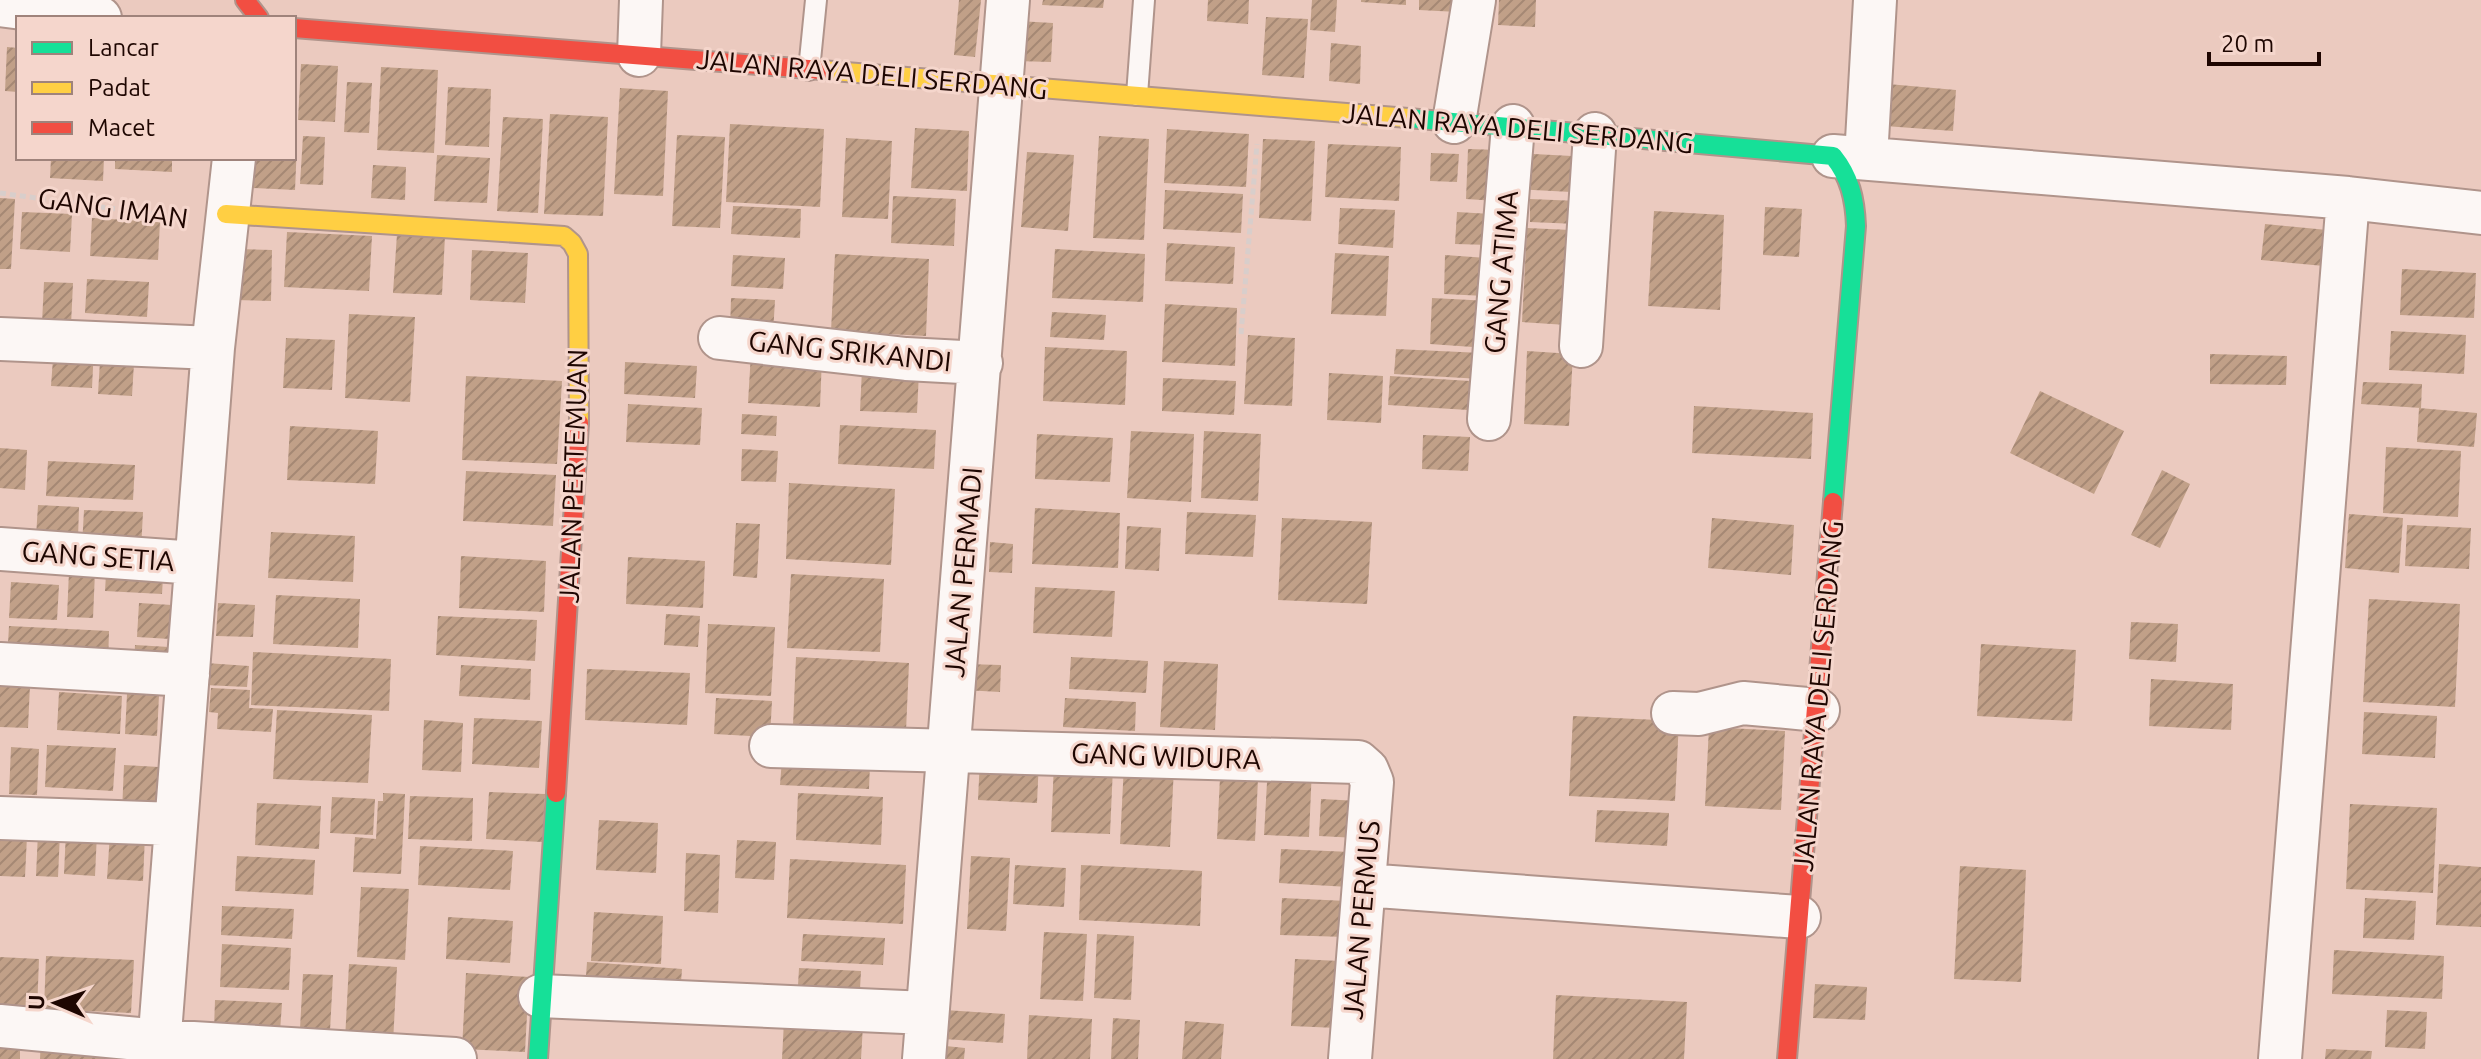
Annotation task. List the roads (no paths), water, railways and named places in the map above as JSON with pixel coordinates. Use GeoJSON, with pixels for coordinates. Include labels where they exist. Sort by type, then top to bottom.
{"type":"FeatureCollection","features":[{"type":"Feature","properties":{"kind":"main road","name":"JALAN RAYA DELI SERDANG"},"geometry":{"type":"LineString","coordinates":[[296,28],[1513,126],[1850,157],[1844,169],[1856,201],[1856,226],[1787,1059]]}},
{"type":"Feature","properties":{"kind":"main road","name":"JALAN PERTEMUAN"},"geometry":{"type":"LineString","coordinates":[[226,219],[564,236],[578,254],[579,443],[538,1059]]}},
{"type":"Feature","properties":{"kind":"street"},"geometry":{"type":"LineString","coordinates":[[639,55],[641,0]]}},
{"type":"Feature","properties":{"kind":"street","name":"JALAN PERMADI"},"geometry":{"type":"LineString","coordinates":[[924,1059],[1008,0]]}},
{"type":"Feature","properties":{"kind":"street"},"geometry":{"type":"LineString","coordinates":[[1454,122],[1474,0]]}},
{"type":"Feature","properties":{"kind":"street"},"geometry":{"type":"LineString","coordinates":[[1875,0],[1850,157],[2348,198],[2481,213]]}},
{"type":"Feature","properties":{"kind":"street"},"geometry":{"type":"LineString","coordinates":[[0,5],[85,16]]}},
{"type":"Feature","properties":{"kind":"street","name":"GANG ATIMA"},"geometry":{"type":"LineString","coordinates":[[1489,419],[1513,126]]}},
{"type":"Feature","properties":{"kind":"street"},"geometry":{"type":"LineString","coordinates":[[1581,346],[1595,134]]}},
{"type":"Feature","properties":{"kind":"street"},"geometry":{"type":"LineString","coordinates":[[159,1050],[213,348],[234,160]]}},
{"type":"Feature","properties":{"kind":"street"},"geometry":{"type":"LineString","coordinates":[[2280,1059],[2348,198]]}},
{"type":"Feature","properties":{"kind":"street","name":"GANG SRIKANDI"},"geometry":{"type":"LineString","coordinates":[[720,338],[906,359],[981,363]]}},
{"type":"Feature","properties":{"kind":"street"},"geometry":{"type":"LineString","coordinates":[[0,339],[213,348]]}},
{"type":"Feature","properties":{"kind":"street","name":"GANG SETIA"},"geometry":{"type":"LineString","coordinates":[[0,549],[196,563]]}},
{"type":"Feature","properties":{"kind":"street"},"geometry":{"type":"LineString","coordinates":[[0,664],[188,675]]}},
{"type":"Feature","properties":{"kind":"street"},"geometry":{"type":"LineString","coordinates":[[1673,713],[1699,714],[1743,703],[1818,710]]}},
{"type":"Feature","properties":{"kind":"street"},"geometry":{"type":"LineString","coordinates":[[771,746],[949,749]]}},
{"type":"Feature","properties":{"kind":"street","name":"GANG WIDURA"},"geometry":{"type":"LineString","coordinates":[[949,749],[1358,762],[1367,770],[1372,782]]}},
{"type":"Feature","properties":{"kind":"street","name":"JALAN PERMUS"},"geometry":{"type":"LineString","coordinates":[[1350,1059],[1372,782]]}},
{"type":"Feature","properties":{"kind":"street"},"geometry":{"type":"LineString","coordinates":[[0,818],[176,824]]}},
{"type":"Feature","properties":{"kind":"street"},"geometry":{"type":"LineString","coordinates":[[1364,885],[1799,917]]}},
{"type":"Feature","properties":{"kind":"street"},"geometry":{"type":"LineString","coordinates":[[540,996],[927,1013]]}},
{"type":"Feature","properties":{"kind":"street"},"geometry":{"type":"LineString","coordinates":[[0,1026],[159,1050],[455,1059]]}},
{"type":"Feature","properties":{"kind":"lane"},"geometry":{"type":"LineString","coordinates":[[809,70],[816,0]]}},
{"type":"Feature","properties":{"kind":"lane"},"geometry":{"type":"LineString","coordinates":[[1137,95],[1144,0]]}}]}
